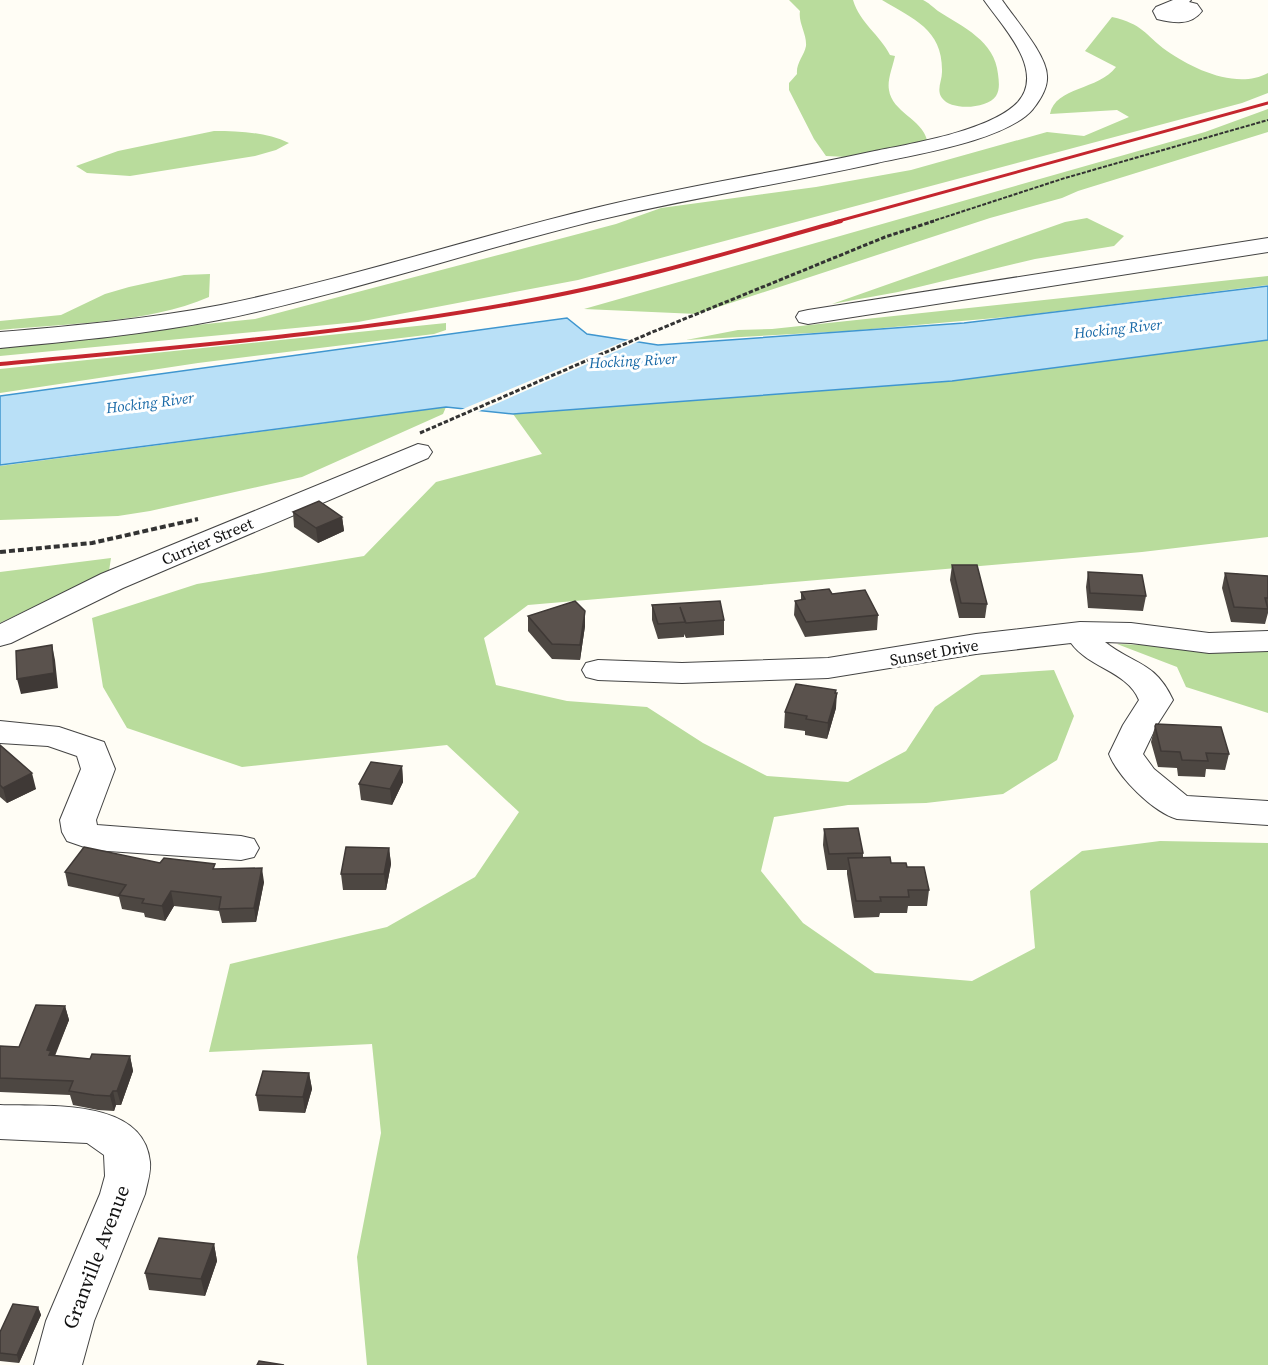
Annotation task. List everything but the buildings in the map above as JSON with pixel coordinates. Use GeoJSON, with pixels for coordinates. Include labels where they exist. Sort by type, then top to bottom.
{"type":"FeatureCollection","features":[{"type":"Feature","properties":{"kind":"street"},"geometry":{"type":"LineString","coordinates":[[0,340],[106,329],[250,306],[595,214],[708,189],[840,166],[977,131],[997,124],[1023,108],[1034,92],[1038,75],[1033,61],[993,0]]}},
{"type":"Feature","properties":{"kind":"street"},"geometry":{"type":"LineString","coordinates":[[808,317],[1268,244]]}},
{"type":"Feature","properties":{"kind":"street","name":"Currier Street"},"geometry":{"type":"LineString","coordinates":[[0,636],[112,581],[418,452]]}},
{"type":"Feature","properties":{"kind":"street"},"geometry":{"type":"LineString","coordinates":[[1080,632],[1090,648],[1130,669],[1153,689],[1156,700],[1140,724],[1126,754],[1130,767],[1148,783],[1168,795],[1177,807],[1268,813]]}},
{"type":"Feature","properties":{"kind":"street","name":"Sunset Drive"},"geometry":{"type":"LineString","coordinates":[[598,670],[682,673],[828,668],[988,642],[1080,632],[1133,633],[1209,643],[1268,641]]}},
{"type":"Feature","properties":{"kind":"street"},"geometry":{"type":"LineString","coordinates":[[0,732],[60,736],[92,750],[98,769],[78,820],[80,832],[93,838],[241,848]]}},
{"type":"Feature","properties":{"kind":"street","name":"Granville Avenue"},"geometry":{"type":"LineString","coordinates":[[0,1122],[87,1126],[108,1132],[118,1138],[128,1162],[125,1188],[69,1323],[58,1365]]}},
{"type":"Feature","properties":{"kind":"path"},"geometry":{"type":"LineString","coordinates":[[451,419],[650,333],[885,237],[1065,178],[1268,120]]}},
{"type":"Feature","properties":{"kind":"path"},"geometry":{"type":"LineString","coordinates":[[0,552],[92,543],[201,519]]}},
{"type":"Feature","properties":{"kind":"green space"},"geometry":{"type":"Polygon","coordinates":[[[789,0],[853,0],[865,22],[890,55],[895,56],[889,82],[891,98],[919,126],[927,140],[848,157],[826,156],[814,139],[789,90],[789,83],[797,74],[806,46],[800,11],[789,0]]]}},
{"type":"Feature","properties":{"kind":"green space"},"geometry":{"type":"Polygon","coordinates":[[[882,0],[923,0],[976,36],[991,52],[996,62],[999,83],[996,96],[985,104],[969,107],[953,105],[942,98],[939,92],[942,72],[941,58],[932,36],[915,20],[882,0]]]}},
{"type":"Feature","properties":{"kind":"green space"},"geometry":{"type":"Polygon","coordinates":[[[1112,17],[1137,26],[1167,51],[1202,70],[1229,78],[1243,79],[1256,78],[1268,73],[1268,93],[1242,103],[578,280],[358,322],[0,356],[0,345],[255,319],[616,224],[661,208],[816,187],[911,170],[1047,132],[1084,136],[1129,117],[1117,110],[1050,114],[1060,98],[1099,80],[1116,67],[1085,51],[1112,17]]]}},
{"type":"Feature","properties":{"kind":"green space"},"geometry":{"type":"Polygon","coordinates":[[[1268,109],[1268,132],[1062,198],[990,218],[697,314],[584,309],[1205,132],[1268,109]]]}},
{"type":"Feature","properties":{"kind":"green space"},"geometry":{"type":"Polygon","coordinates":[[[214,131],[271,136],[289,143],[276,150],[255,156],[130,176],[87,173],[76,166],[118,151],[214,131]]]}},
{"type":"Feature","properties":{"kind":"green space"},"geometry":{"type":"Polygon","coordinates":[[[1087,218],[1124,236],[1114,246],[1035,259],[898,292],[832,304],[1065,222],[1087,218]]]}},
{"type":"Feature","properties":{"kind":"green space"},"geometry":{"type":"Polygon","coordinates":[[[210,274],[209,297],[159,313],[106,321],[0,330],[0,321],[61,315],[105,294],[129,287],[184,275],[210,274]]]}},
{"type":"Feature","properties":{"kind":"green space"},"geometry":{"type":"Polygon","coordinates":[[[1268,276],[1268,285],[1019,316],[849,331],[686,340],[738,330],[772,329],[1268,276]]]}},
{"type":"Feature","properties":{"kind":"green space"},"geometry":{"type":"Polygon","coordinates":[[[446,323],[446,330],[434,334],[198,363],[0,393],[0,369],[446,323]]]}},
{"type":"Feature","properties":{"kind":"green space"},"geometry":{"type":"Polygon","coordinates":[[[1268,340],[1268,537],[1142,552],[528,605],[484,638],[496,685],[567,701],[647,707],[703,743],[767,776],[848,782],[906,751],[935,707],[981,675],[1054,670],[1074,716],[1057,760],[1003,794],[926,803],[848,805],[774,817],[761,871],[803,923],[875,973],[972,981],[1035,948],[1030,891],[1082,851],[1160,841],[1268,843],[1268,1365],[367,1365],[357,1257],[381,1133],[372,1044],[209,1052],[230,964],[387,927],[475,877],[519,812],[447,745],[242,767],[127,728],[103,687],[92,618],[197,584],[364,556],[436,482],[542,454],[513,414],[952,381],[1268,340]]]}},
{"type":"Feature","properties":{"kind":"green space"},"geometry":{"type":"Polygon","coordinates":[[[446,407],[443,414],[302,477],[118,516],[0,520],[0,466],[446,407]]]}},
{"type":"Feature","properties":{"kind":"green space"},"geometry":{"type":"Polygon","coordinates":[[[111,558],[109,571],[0,623],[0,572],[111,558]]]}},
{"type":"Feature","properties":{"kind":"green space"},"geometry":{"type":"Polygon","coordinates":[[[1117,644],[1268,649],[1268,713],[1186,687],[1177,667],[1117,644]]]}},
{"type":"Feature","properties":{"kind":"water","name":"Hocking River"},"geometry":{"type":"Polygon","coordinates":[[[1268,286],[1268,340],[952,381],[513,414],[446,407],[0,465],[0,396],[567,318],[587,334],[658,345],[964,323],[1268,286]]]}},
{"type":"Feature","properties":{"kind":"pier"},"geometry":{"type":"Polygon","coordinates":[[[632,338],[644,339],[475,413],[458,411],[632,338]]]}},
{"type":"Feature","properties":{"kind":"railway"},"geometry":{"type":"LineString","coordinates":[[835,222],[1268,103]]}},
{"type":"Feature","properties":{"kind":"railway"},"geometry":{"type":"LineString","coordinates":[[0,364],[269,338],[470,311],[614,283],[841,221]]}}]}
